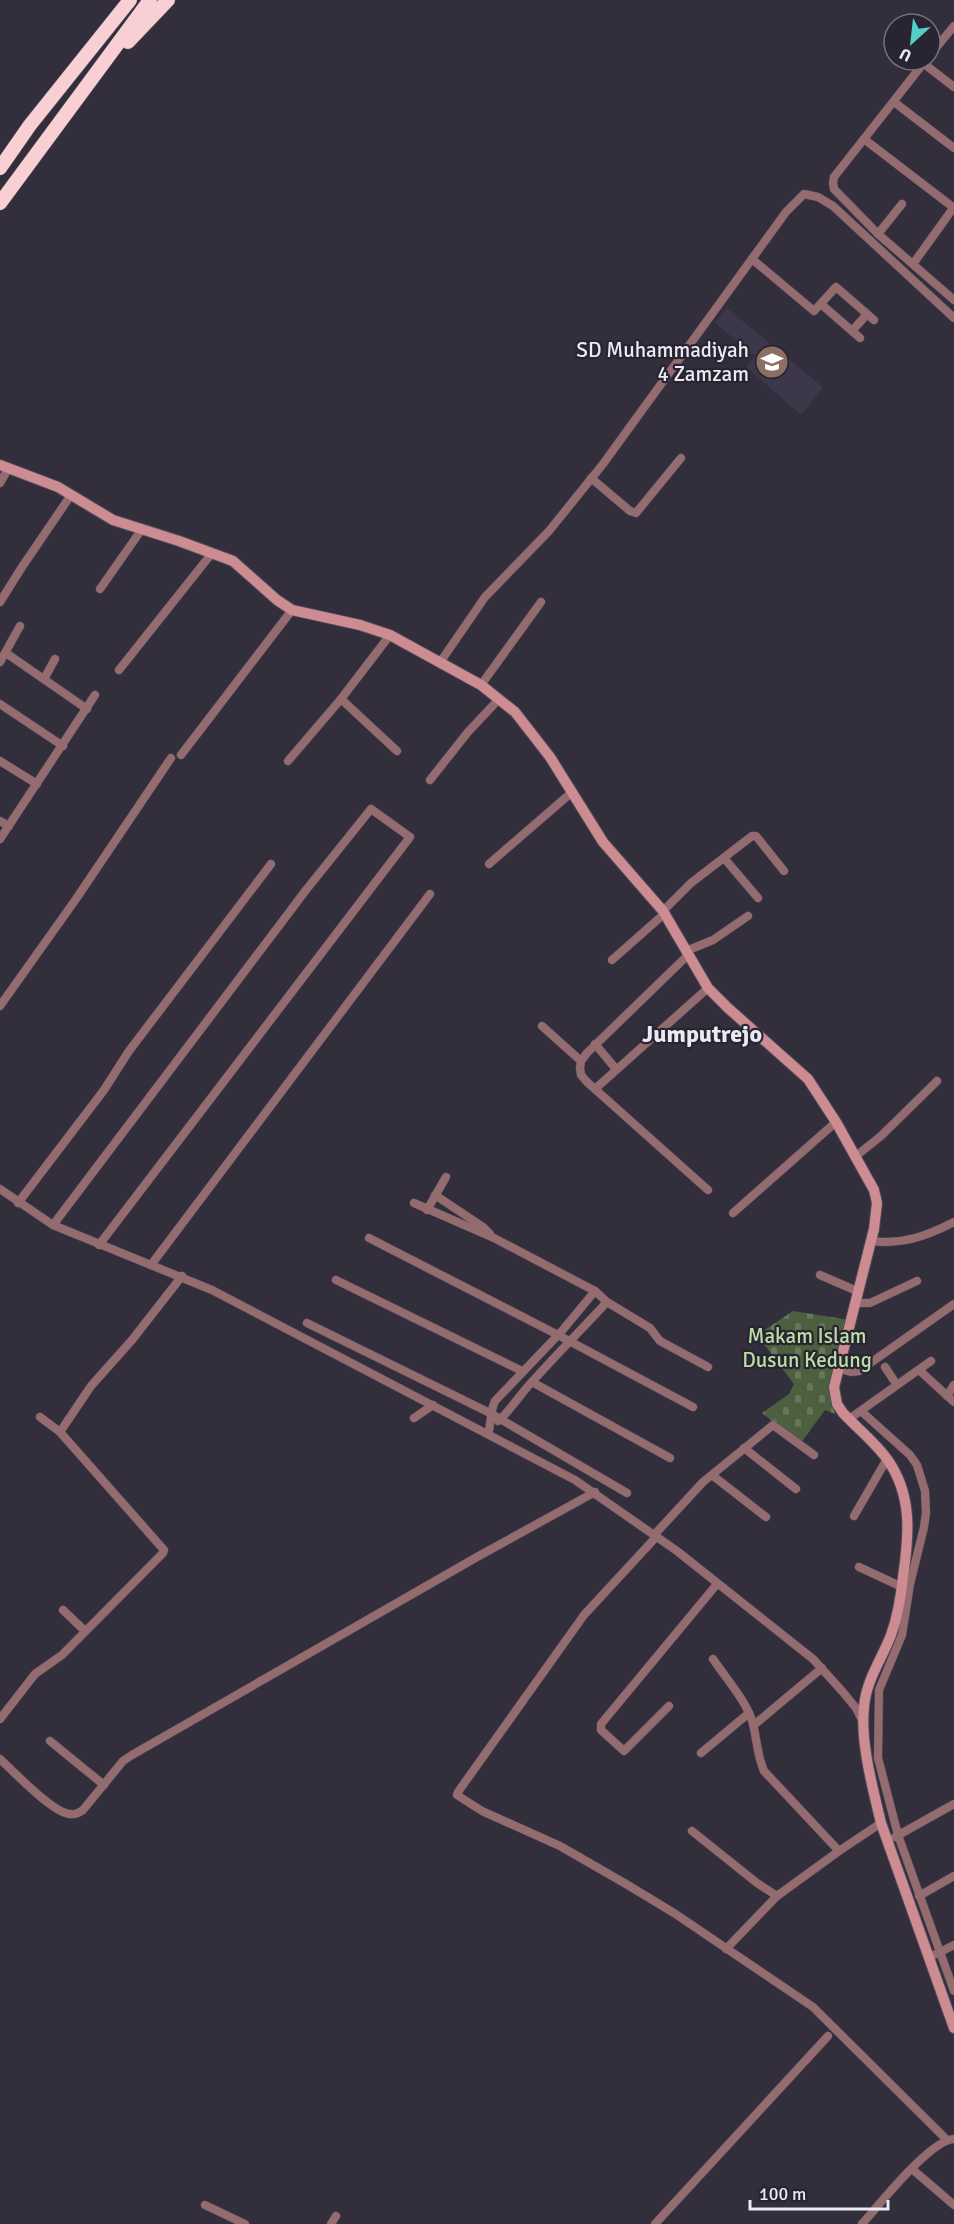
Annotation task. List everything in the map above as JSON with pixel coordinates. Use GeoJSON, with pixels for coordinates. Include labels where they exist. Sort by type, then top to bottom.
{"type":"FeatureCollection","features":[{"type":"Feature","properties":{"kind":"highway"},"geometry":{"type":"LineString","coordinates":[[0,168],[30,125],[130,0]]}},
{"type":"Feature","properties":{"kind":"highway"},"geometry":{"type":"LineString","coordinates":[[0,203],[150,0]]}},
{"type":"Feature","properties":{"kind":"highway"},"geometry":{"type":"LineString","coordinates":[[92,79],[168,0]]}},
{"type":"Feature","properties":{"kind":"main road"},"geometry":{"type":"LineString","coordinates":[[4,467],[49,483],[107,517],[212,553],[240,566],[277,600],[292,610],[360,625],[390,635],[442,659],[499,699],[531,730],[603,842],[664,910],[690,951],[708,988],[808,1079],[836,1122],[860,1153],[876,1196],[876,1242],[857,1291],[861,1304],[842,1370],[834,1387],[836,1400],[856,1415],[897,1476],[907,1504],[909,1518],[902,1587],[887,1658],[868,1686],[863,1709],[864,1724],[869,1769],[881,1823],[893,1838],[936,1955],[954,2028]]}},
{"type":"Feature","properties":{"kind":"street"},"geometry":{"type":"LineString","coordinates":[[942,40],[954,26]]}},
{"type":"Feature","properties":{"kind":"street"},"geometry":{"type":"LineString","coordinates":[[916,72],[834,177],[832,183],[834,189],[878,234],[954,300]]}},
{"type":"Feature","properties":{"kind":"street"},"geometry":{"type":"LineString","coordinates":[[936,72],[954,87]]}},
{"type":"Feature","properties":{"kind":"street"},"geometry":{"type":"LineString","coordinates":[[894,102],[954,148]]}},
{"type":"Feature","properties":{"kind":"street"},"geometry":{"type":"LineString","coordinates":[[864,139],[954,207],[913,264]]}},
{"type":"Feature","properties":{"kind":"street"},"geometry":{"type":"LineString","coordinates":[[442,659],[485,597],[549,531],[591,478],[797,199],[804,194],[810,194],[832,206],[954,318]]}},
{"type":"Feature","properties":{"kind":"street"},"geometry":{"type":"LineString","coordinates":[[878,234],[902,204]]}},
{"type":"Feature","properties":{"kind":"street"},"geometry":{"type":"LineString","coordinates":[[752,259],[814,311],[836,287],[874,320]]}},
{"type":"Feature","properties":{"kind":"street"},"geometry":{"type":"LineString","coordinates":[[821,304],[860,338]]}},
{"type":"Feature","properties":{"kind":"street"},"geometry":{"type":"LineString","coordinates":[[852,331],[867,314]]}},
{"type":"Feature","properties":{"kind":"street"},"geometry":{"type":"LineString","coordinates":[[591,478],[630,511],[636,513],[681,458]]}},
{"type":"Feature","properties":{"kind":"street"},"geometry":{"type":"LineString","coordinates":[[0,483],[4,467]]}},
{"type":"Feature","properties":{"kind":"street"},"geometry":{"type":"LineString","coordinates":[[0,602],[71,495]]}},
{"type":"Feature","properties":{"kind":"street"},"geometry":{"type":"LineString","coordinates":[[100,589],[142,529]]}},
{"type":"Feature","properties":{"kind":"street"},"geometry":{"type":"LineString","coordinates":[[119,670],[212,553]]}},
{"type":"Feature","properties":{"kind":"street"},"geometry":{"type":"LineString","coordinates":[[481,685],[541,602]]}},
{"type":"Feature","properties":{"kind":"street"},"geometry":{"type":"LineString","coordinates":[[181,755],[292,610]]}},
{"type":"Feature","properties":{"kind":"street"},"geometry":{"type":"LineString","coordinates":[[0,662],[20,626]]}},
{"type":"Feature","properties":{"kind":"street"},"geometry":{"type":"LineString","coordinates":[[288,761],[390,635]]}},
{"type":"Feature","properties":{"kind":"street"},"geometry":{"type":"LineString","coordinates":[[6,653],[87,709]]}},
{"type":"Feature","properties":{"kind":"street"},"geometry":{"type":"LineString","coordinates":[[44,679],[56,659]]}},
{"type":"Feature","properties":{"kind":"street"},"geometry":{"type":"LineString","coordinates":[[0,839],[96,695]]}},
{"type":"Feature","properties":{"kind":"street"},"geometry":{"type":"LineString","coordinates":[[340,699],[397,751]]}},
{"type":"Feature","properties":{"kind":"street"},"geometry":{"type":"LineString","coordinates":[[430,780],[468,732],[499,699]]}},
{"type":"Feature","properties":{"kind":"street"},"geometry":{"type":"LineString","coordinates":[[0,704],[63,746]]}},
{"type":"Feature","properties":{"kind":"street"},"geometry":{"type":"LineString","coordinates":[[0,1006],[76,899],[171,758]]}},
{"type":"Feature","properties":{"kind":"street"},"geometry":{"type":"LineString","coordinates":[[0,761],[37,784]]}},
{"type":"Feature","properties":{"kind":"street"},"geometry":{"type":"LineString","coordinates":[[489,864],[571,793]]}},
{"type":"Feature","properties":{"kind":"street"},"geometry":{"type":"LineString","coordinates":[[53,1225],[306,890],[371,809],[410,837],[99,1245]]}},
{"type":"Feature","properties":{"kind":"street"},"geometry":{"type":"LineString","coordinates":[[0,820],[9,826]]}},
{"type":"Feature","properties":{"kind":"street"},"geometry":{"type":"LineString","coordinates":[[612,960],[673,900],[754,835],[784,871]]}},
{"type":"Feature","properties":{"kind":"street"},"geometry":{"type":"LineString","coordinates":[[724,858],[758,898]]}},
{"type":"Feature","properties":{"kind":"street"},"geometry":{"type":"LineString","coordinates":[[18,1203],[104,1090],[129,1051],[271,864]]}},
{"type":"Feature","properties":{"kind":"street"},"geometry":{"type":"LineString","coordinates":[[151,1265],[430,894]]}},
{"type":"Feature","properties":{"kind":"street"},"geometry":{"type":"LineString","coordinates":[[708,1190],[595,1089],[581,1074],[581,1061],[595,1044],[690,951],[713,940],[748,916]]}},
{"type":"Feature","properties":{"kind":"street"},"geometry":{"type":"LineString","coordinates":[[595,1089],[708,988]]}},
{"type":"Feature","properties":{"kind":"street"},"geometry":{"type":"LineString","coordinates":[[542,1026],[581,1061]]}},
{"type":"Feature","properties":{"kind":"street"},"geometry":{"type":"LineString","coordinates":[[595,1044],[616,1069]]}},
{"type":"Feature","properties":{"kind":"street"},"geometry":{"type":"LineString","coordinates":[[860,1153],[937,1081]]}},
{"type":"Feature","properties":{"kind":"street"},"geometry":{"type":"LineString","coordinates":[[733,1213],[836,1122]]}},
{"type":"Feature","properties":{"kind":"street"},"geometry":{"type":"LineString","coordinates":[[427,1210],[446,1177]]}},
{"type":"Feature","properties":{"kind":"street"},"geometry":{"type":"LineString","coordinates":[[0,1189],[53,1225],[182,1276],[256,1312],[595,1492],[656,1535],[822,1668],[856,1708],[864,1724]]}},
{"type":"Feature","properties":{"kind":"street"},"geometry":{"type":"LineString","coordinates":[[435,1195],[483,1227],[494,1238]]}},
{"type":"Feature","properties":{"kind":"street"},"geometry":{"type":"LineString","coordinates":[[414,1203],[494,1238],[595,1291],[607,1302],[653,1330],[660,1341],[708,1367]]}},
{"type":"Feature","properties":{"kind":"street"},"geometry":{"type":"LineString","coordinates":[[876,1242],[918,1238],[954,1222]]}},
{"type":"Feature","properties":{"kind":"street"},"geometry":{"type":"LineString","coordinates":[[369,1238],[693,1407]]}},
{"type":"Feature","properties":{"kind":"street"},"geometry":{"type":"LineString","coordinates":[[820,1275],[838,1285],[857,1291]]}},
{"type":"Feature","properties":{"kind":"street"},"geometry":{"type":"LineString","coordinates":[[60,1432],[91,1386],[132,1340],[182,1276]]}},
{"type":"Feature","properties":{"kind":"street"},"geometry":{"type":"LineString","coordinates":[[336,1280],[522,1371]]}},
{"type":"Feature","properties":{"kind":"street"},"geometry":{"type":"LineString","coordinates":[[861,1304],[917,1281]]}},
{"type":"Feature","properties":{"kind":"street"},"geometry":{"type":"LineString","coordinates":[[488,1434],[491,1424],[489,1413],[502,1392],[558,1335],[595,1291]]}},
{"type":"Feature","properties":{"kind":"street"},"geometry":{"type":"LineString","coordinates":[[491,1424],[501,1420],[512,1404],[607,1302]]}},
{"type":"Feature","properties":{"kind":"street"},"geometry":{"type":"LineString","coordinates":[[842,1370],[859,1371],[954,1304]]}},
{"type":"Feature","properties":{"kind":"street"},"geometry":{"type":"LineString","coordinates":[[307,1323],[489,1413],[627,1493]]}},
{"type":"Feature","properties":{"kind":"street"},"geometry":{"type":"LineString","coordinates":[[931,1361],[856,1415],[910,1455],[917,1465],[925,1491],[924,1527],[910,1584],[902,1635],[887,1658],[879,1690],[878,1742],[882,1780],[893,1838],[919,1896],[936,1955],[954,1990]]}},
{"type":"Feature","properties":{"kind":"street"},"geometry":{"type":"LineString","coordinates":[[885,1367],[897,1385]]}},
{"type":"Feature","properties":{"kind":"street"},"geometry":{"type":"LineString","coordinates":[[919,1370],[954,1402]]}},
{"type":"Feature","properties":{"kind":"street"},"geometry":{"type":"LineString","coordinates":[[532,1382],[670,1458]]}},
{"type":"Feature","properties":{"kind":"street"},"geometry":{"type":"LineString","coordinates":[[947,1396],[954,1385]]}},
{"type":"Feature","properties":{"kind":"street"},"geometry":{"type":"LineString","coordinates":[[414,1419],[434,1405]]}},
{"type":"Feature","properties":{"kind":"street"},"geometry":{"type":"LineString","coordinates":[[0,1719],[35,1674],[62,1655],[127,1591],[164,1550],[60,1432],[40,1417]]}},
{"type":"Feature","properties":{"kind":"street"},"geometry":{"type":"LineString","coordinates":[[814,1455],[772,1425],[712,1475],[584,1615],[493,1741],[457,1796],[482,1811],[568,1850],[674,1913],[813,2007],[858,2054],[950,2139],[931,2149],[862,2224]]}},
{"type":"Feature","properties":{"kind":"street"},"geometry":{"type":"LineString","coordinates":[[744,1448],[796,1489]]}},
{"type":"Feature","properties":{"kind":"street"},"geometry":{"type":"LineString","coordinates":[[854,1516],[887,1459]]}},
{"type":"Feature","properties":{"kind":"street"},"geometry":{"type":"LineString","coordinates":[[712,1475],[766,1517]]}},
{"type":"Feature","properties":{"kind":"street"},"geometry":{"type":"LineString","coordinates":[[0,1759],[54,1808],[71,1815],[83,1810],[123,1761],[150,1744],[595,1492]]}},
{"type":"Feature","properties":{"kind":"street"},"geometry":{"type":"LineString","coordinates":[[859,1567],[902,1587]]}},
{"type":"Feature","properties":{"kind":"street"},"geometry":{"type":"LineString","coordinates":[[669,1706],[624,1751],[601,1730],[601,1724],[717,1584]]}},
{"type":"Feature","properties":{"kind":"street"},"geometry":{"type":"LineString","coordinates":[[63,1610],[85,1631]]}},
{"type":"Feature","properties":{"kind":"street"},"geometry":{"type":"LineString","coordinates":[[713,1659],[749,1713],[754,1725],[759,1760],[764,1771],[839,1851]]}},
{"type":"Feature","properties":{"kind":"street"},"geometry":{"type":"LineString","coordinates":[[754,1725],[822,1668]]}},
{"type":"Feature","properties":{"kind":"street"},"geometry":{"type":"LineString","coordinates":[[701,1753],[749,1713]]}},
{"type":"Feature","properties":{"kind":"street"},"geometry":{"type":"LineString","coordinates":[[50,1741],[104,1785]]}},
{"type":"Feature","properties":{"kind":"street"},"geometry":{"type":"LineString","coordinates":[[893,1838],[954,1804]]}},
{"type":"Feature","properties":{"kind":"street"},"geometry":{"type":"LineString","coordinates":[[726,1949],[777,1896],[881,1823]]}},
{"type":"Feature","properties":{"kind":"street"},"geometry":{"type":"LineString","coordinates":[[692,1831],[757,1883],[777,1896]]}},
{"type":"Feature","properties":{"kind":"street"},"geometry":{"type":"LineString","coordinates":[[919,1896],[954,1876]]}},
{"type":"Feature","properties":{"kind":"street"},"geometry":{"type":"LineString","coordinates":[[936,1955],[954,1945]]}},
{"type":"Feature","properties":{"kind":"street"},"geometry":{"type":"LineString","coordinates":[[655,2224],[828,2036]]}},
{"type":"Feature","properties":{"kind":"street"},"geometry":{"type":"LineString","coordinates":[[912,2169],[954,2205]]}},
{"type":"Feature","properties":{"kind":"street"},"geometry":{"type":"LineString","coordinates":[[205,2205],[245,2224]]}},
{"type":"Feature","properties":{"kind":"street"},"geometry":{"type":"LineString","coordinates":[[331,2224],[336,2216]]}},
{"type":"Feature","properties":{"kind":"shaded area","name":"SD Muhammadiyah 4 Zamzam"},"geometry":{"type":"Polygon","coordinates":[[[727,308],[823,387],[801,415],[746,367],[755,356],[715,323],[727,308]]]}},
{"type":"Feature","properties":{"kind":"green space","name":"Makam Islam Dusun Kedung"},"geometry":{"type":"Polygon","coordinates":[[[793,1311],[850,1320],[831,1400],[835,1414],[825,1410],[800,1444],[762,1413],[789,1394],[794,1384],[757,1335],[793,1311]]]}},
{"type":"Feature","properties":{"kind":"place","name":"SD Muhammadiyah 4 Zamzam"},"geometry":{"type":"Point","coordinates":[772,362]}},
{"type":"Feature","properties":{"kind":"district","name":"Jumputrejo"},"geometry":{"type":"Point","coordinates":[702,1034]}}]}
